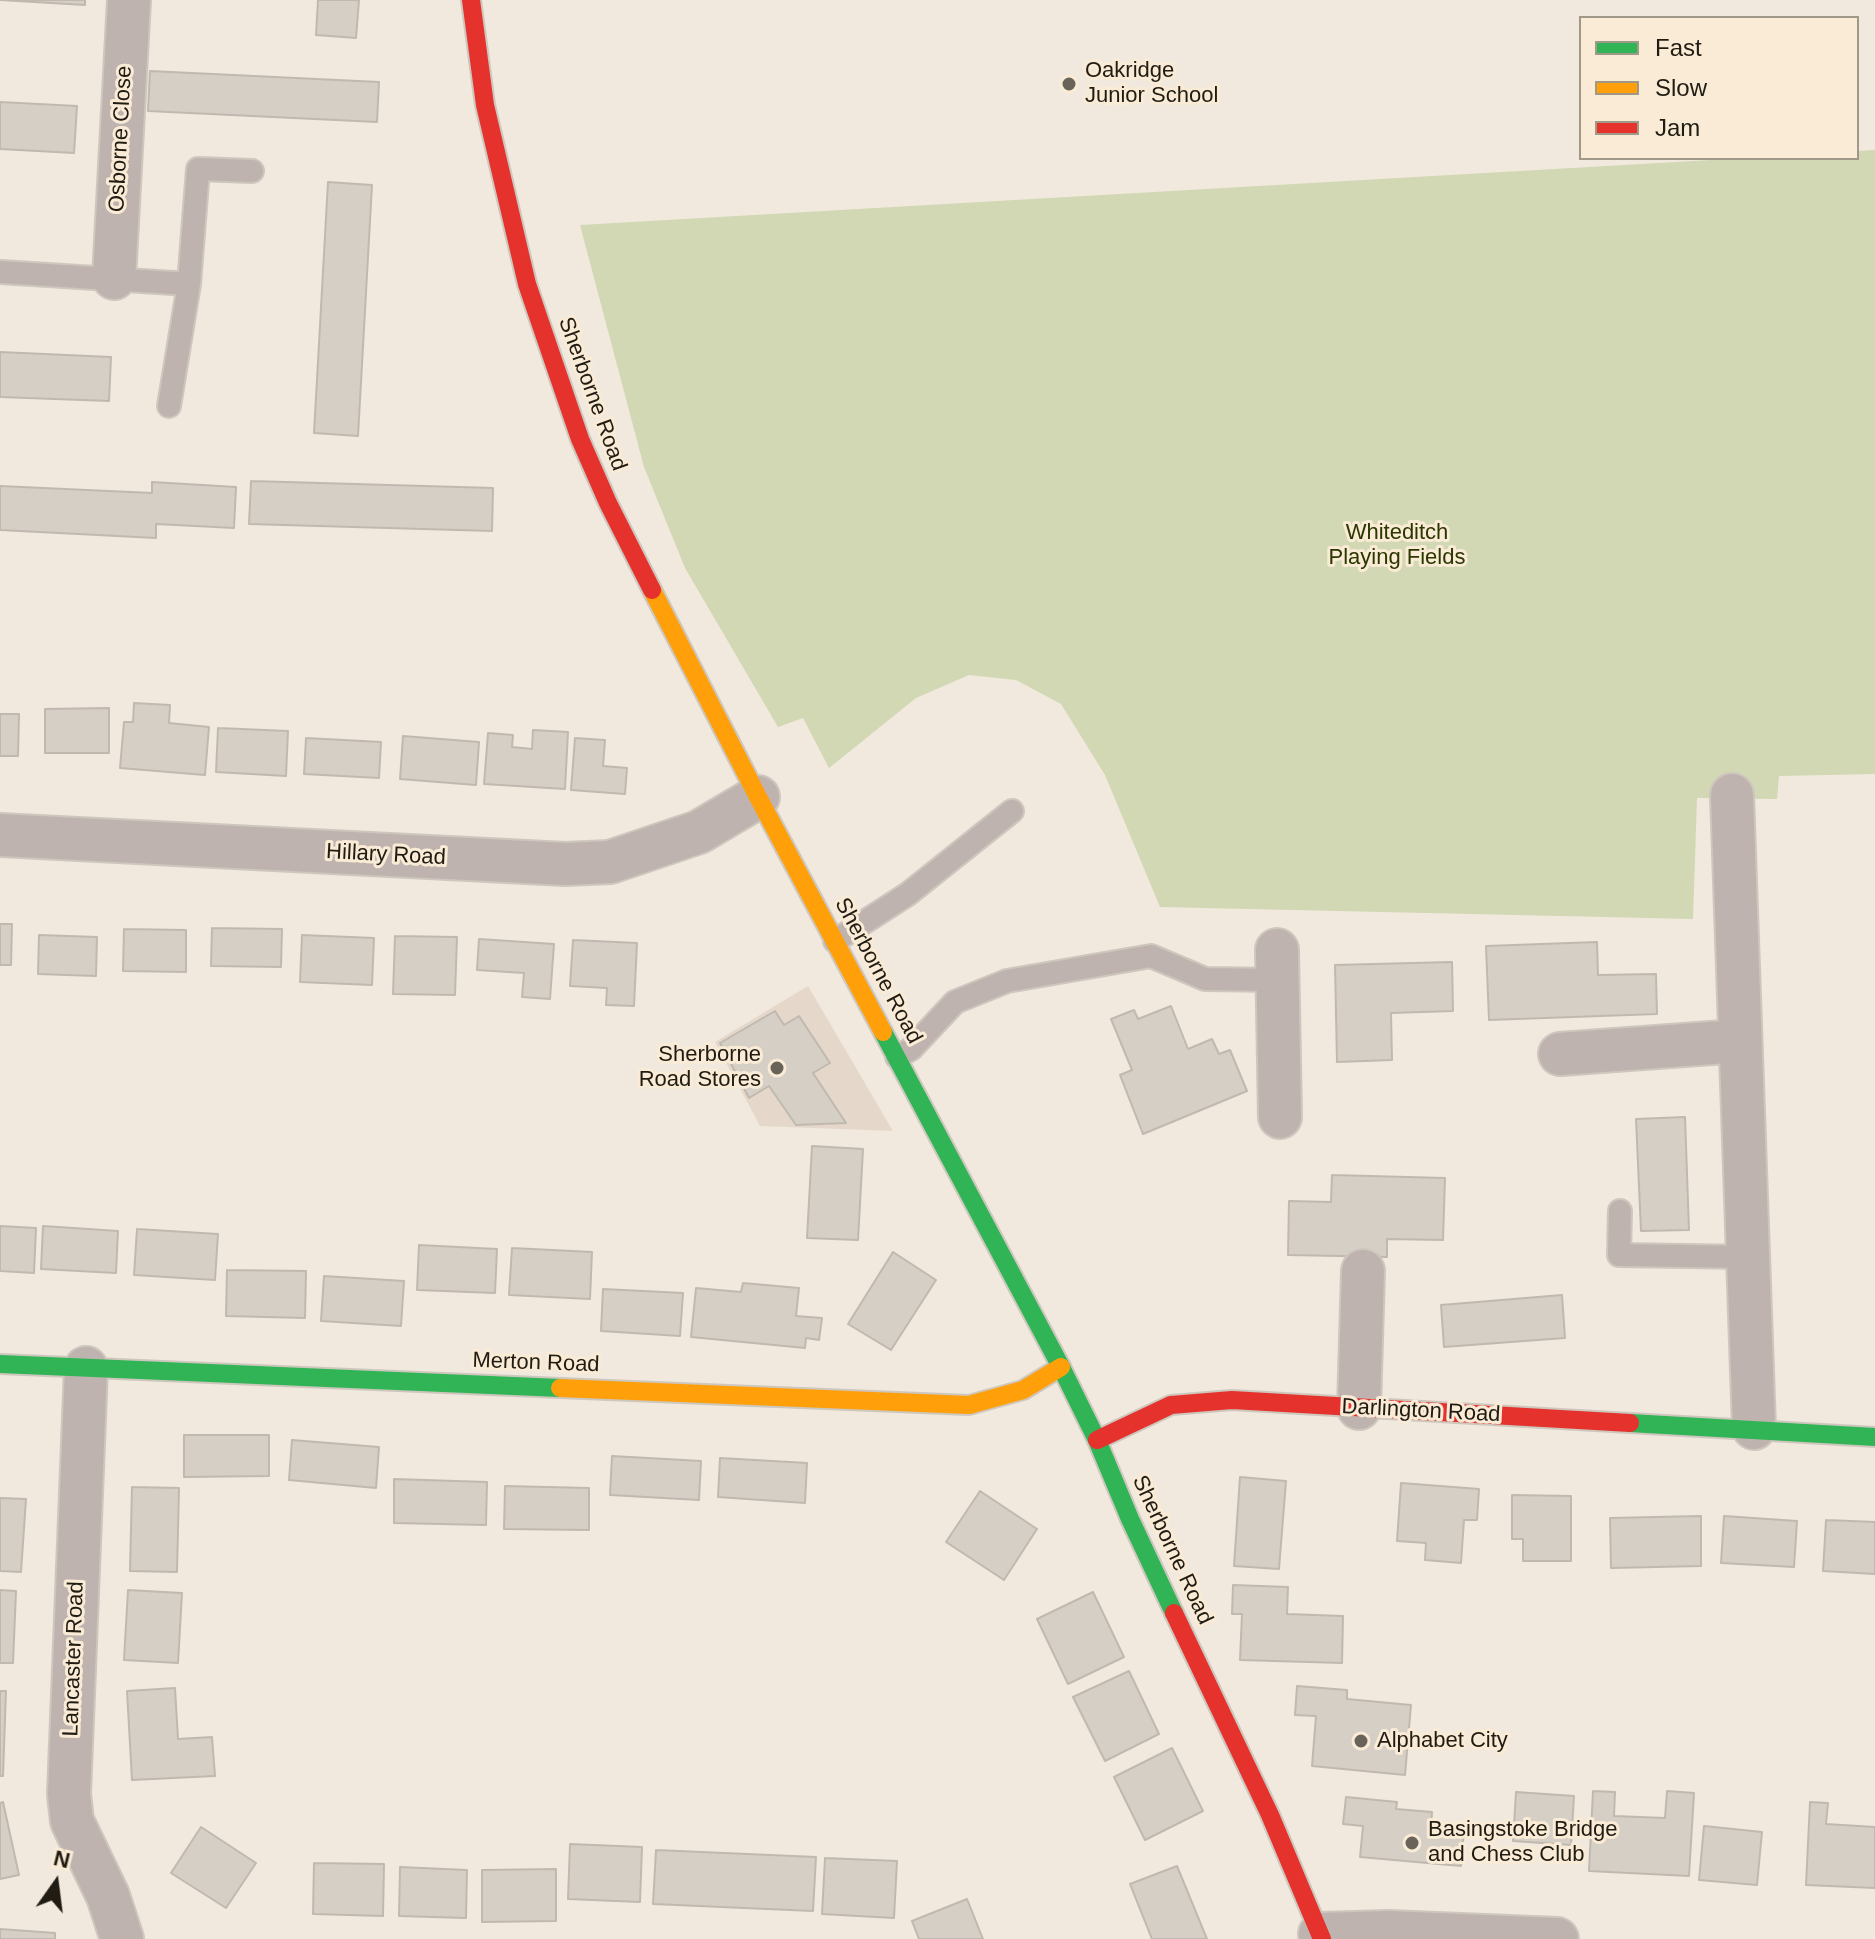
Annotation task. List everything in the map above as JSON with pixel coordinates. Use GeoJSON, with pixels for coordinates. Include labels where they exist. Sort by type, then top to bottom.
{"type":"FeatureCollection","features":[{"type":"Feature","properties":{"kind":"street","name":"Osborne Close"},"geometry":{"type":"LineString","coordinates":[[114,278],[129,0]]}},
{"type":"Feature","properties":{"kind":"street","name":"Sherborne Road"},"geometry":{"type":"LineString","coordinates":[[471,0],[485,105],[503,190],[527,284],[580,439],[645,581],[1061,1367],[1270,1815],[1321,1936]]}},
{"type":"Feature","properties":{"kind":"street"},"geometry":{"type":"LineString","coordinates":[[1732,795],[1754,1428]]}},
{"type":"Feature","properties":{"kind":"street","name":"Hillary Road"},"geometry":{"type":"LineString","coordinates":[[0,835],[565,864],[610,862],[699,832],[758,797]]}},
{"type":"Feature","properties":{"kind":"street"},"geometry":{"type":"LineString","coordinates":[[1277,965],[1280,1117]]}},
{"type":"Feature","properties":{"kind":"street"},"geometry":{"type":"LineString","coordinates":[[1560,1054],[1739,1041]]}},
{"type":"Feature","properties":{"kind":"street"},"geometry":{"type":"LineString","coordinates":[[1359,1408],[1363,1271]]}},
{"type":"Feature","properties":{"kind":"street","name":"Merton Road"},"geometry":{"type":"LineString","coordinates":[[0,1364],[969,1405],[1023,1390],[1061,1367]]}},
{"type":"Feature","properties":{"kind":"street","name":"Lancaster Road"},"geometry":{"type":"LineString","coordinates":[[86,1368],[69,1794],[72,1821],[88,1860],[108,1896],[122,1939]]}},
{"type":"Feature","properties":{"kind":"street","name":"Darlington Road"},"geometry":{"type":"LineString","coordinates":[[1097,1440],[1171,1405],[1232,1400],[1875,1437]]}},
{"type":"Feature","properties":{"kind":"street"},"geometry":{"type":"LineString","coordinates":[[1321,1936],[1388,1932],[1557,1939]]}},
{"type":"Feature","properties":{"kind":"lane"},"geometry":{"type":"LineString","coordinates":[[169,406],[189,284],[198,169],[252,171]]}},
{"type":"Feature","properties":{"kind":"lane"},"geometry":{"type":"LineString","coordinates":[[0,272],[189,284]]}},
{"type":"Feature","properties":{"kind":"lane"},"geometry":{"type":"LineString","coordinates":[[835,941],[908,894],[1012,811]]}},
{"type":"Feature","properties":{"kind":"lane"},"geometry":{"type":"LineString","coordinates":[[897,1057],[911,1049],[955,1002],[1007,981],[1129,957],[1151,956],[1205,979],[1277,965]]}},
{"type":"Feature","properties":{"kind":"lane"},"geometry":{"type":"LineString","coordinates":[[1620,1211],[1619,1255],[1750,1257]]}},
{"type":"Feature","properties":{"kind":"shaded area"},"geometry":{"type":"Polygon","coordinates":[[[808,986],[893,1131],[760,1126],[715,1042],[808,986]]]}},
{"type":"Feature","properties":{"kind":"green space","name":"Whiteditch Playing Fields"},"geometry":{"type":"Polygon","coordinates":[[[1875,150],[1875,774],[1779,776],[1777,799],[1697,798],[1693,919],[1160,907],[1105,775],[1061,704],[1016,680],[969,675],[916,698],[829,768],[803,718],[778,727],[685,568],[644,467],[580,225],[1711,160],[1859,160],[1859,151],[1875,150]]]}},
{"type":"Feature","properties":{"kind":"building"},"geometry":{"type":"Polygon","coordinates":[[[0,0],[85,0],[85,5],[0,0]]]}},
{"type":"Feature","properties":{"kind":"building"},"geometry":{"type":"Polygon","coordinates":[[[318,0],[359,0],[356,38],[316,35],[318,0]]]}},
{"type":"Feature","properties":{"kind":"building"},"geometry":{"type":"Polygon","coordinates":[[[150,71],[379,82],[377,122],[148,111],[150,71]]]}},
{"type":"Feature","properties":{"kind":"building"},"geometry":{"type":"Polygon","coordinates":[[[0,102],[77,106],[74,153],[0,149],[0,102]]]}},
{"type":"Feature","properties":{"kind":"building"},"geometry":{"type":"Polygon","coordinates":[[[328,182],[372,185],[358,436],[314,433],[328,182]]]}},
{"type":"Feature","properties":{"kind":"building"},"geometry":{"type":"Polygon","coordinates":[[[0,352],[111,357],[109,401],[0,397],[0,352]]]}},
{"type":"Feature","properties":{"kind":"building"},"geometry":{"type":"Polygon","coordinates":[[[251,481],[493,488],[492,531],[249,524],[251,481]]]}},
{"type":"Feature","properties":{"kind":"building"},"geometry":{"type":"Polygon","coordinates":[[[152,482],[236,487],[234,528],[156,524],[156,538],[0,530],[0,486],[152,493],[152,482]]]}},
{"type":"Feature","properties":{"kind":"building"},"geometry":{"type":"Polygon","coordinates":[[[134,703],[170,705],[169,723],[209,727],[205,775],[120,768],[124,722],[133,722],[134,703]]]}},
{"type":"Feature","properties":{"kind":"building"},"geometry":{"type":"Polygon","coordinates":[[[109,708],[109,753],[45,753],[45,709],[109,708]]]}},
{"type":"Feature","properties":{"kind":"building"},"geometry":{"type":"Polygon","coordinates":[[[0,714],[19,714],[18,756],[0,756],[0,714]]]}},
{"type":"Feature","properties":{"kind":"building"},"geometry":{"type":"Polygon","coordinates":[[[218,728],[288,731],[286,776],[216,772],[218,728]]]}},
{"type":"Feature","properties":{"kind":"building"},"geometry":{"type":"Polygon","coordinates":[[[533,730],[568,732],[565,789],[484,784],[488,733],[513,735],[512,747],[532,749],[533,730]]]}},
{"type":"Feature","properties":{"kind":"building"},"geometry":{"type":"Polygon","coordinates":[[[403,736],[479,742],[476,785],[400,779],[403,736]]]}},
{"type":"Feature","properties":{"kind":"building"},"geometry":{"type":"Polygon","coordinates":[[[306,738],[381,742],[379,778],[304,774],[306,738]]]}},
{"type":"Feature","properties":{"kind":"building"},"geometry":{"type":"Polygon","coordinates":[[[575,738],[605,740],[603,766],[627,768],[625,794],[571,790],[575,738]]]}},
{"type":"Feature","properties":{"kind":"building"},"geometry":{"type":"Polygon","coordinates":[[[0,924],[12,924],[11,965],[0,965],[0,924]]]}},
{"type":"Feature","properties":{"kind":"building"},"geometry":{"type":"Polygon","coordinates":[[[212,928],[282,929],[281,967],[211,966],[212,928]]]}},
{"type":"Feature","properties":{"kind":"building"},"geometry":{"type":"Polygon","coordinates":[[[124,929],[186,930],[186,972],[123,971],[124,929]]]}},
{"type":"Feature","properties":{"kind":"building"},"geometry":{"type":"Polygon","coordinates":[[[39,935],[97,937],[96,976],[38,974],[39,935]]]}},
{"type":"Feature","properties":{"kind":"building"},"geometry":{"type":"Polygon","coordinates":[[[302,935],[374,938],[372,985],[300,982],[302,935]]]}},
{"type":"Feature","properties":{"kind":"building"},"geometry":{"type":"Polygon","coordinates":[[[395,936],[457,937],[455,995],[393,994],[395,936]]]}},
{"type":"Feature","properties":{"kind":"building"},"geometry":{"type":"Polygon","coordinates":[[[479,939],[554,944],[550,999],[522,997],[524,973],[477,970],[479,939]]]}},
{"type":"Feature","properties":{"kind":"building"},"geometry":{"type":"Polygon","coordinates":[[[573,940],[637,943],[634,1006],[606,1005],[607,988],[570,986],[573,940]]]}},
{"type":"Feature","properties":{"kind":"building"},"geometry":{"type":"Polygon","coordinates":[[[1597,942],[1598,975],[1656,974],[1657,1014],[1489,1020],[1486,946],[1597,942]]]}},
{"type":"Feature","properties":{"kind":"building"},"geometry":{"type":"Polygon","coordinates":[[[1452,962],[1453,1011],[1391,1013],[1392,1060],[1337,1062],[1335,965],[1452,962]]]}},
{"type":"Feature","properties":{"kind":"building"},"geometry":{"type":"Polygon","coordinates":[[[1171,1006],[1188,1049],[1212,1039],[1219,1054],[1230,1050],[1247,1091],[1143,1134],[1120,1075],[1132,1070],[1111,1019],[1134,1010],[1138,1019],[1171,1006]]]}},
{"type":"Feature","properties":{"kind":"building","name":"Sherborne Road Stores"},"geometry":{"type":"Polygon","coordinates":[[[775,1011],[784,1025],[799,1016],[830,1063],[813,1073],[846,1123],[796,1125],[769,1086],[749,1098],[720,1043],[775,1011]]]}},
{"type":"Feature","properties":{"kind":"building"},"geometry":{"type":"Polygon","coordinates":[[[1685,1117],[1689,1230],[1641,1231],[1636,1119],[1685,1117]]]}},
{"type":"Feature","properties":{"kind":"building"},"geometry":{"type":"Polygon","coordinates":[[[812,1146],[863,1149],[858,1240],[807,1238],[812,1146]]]}},
{"type":"Feature","properties":{"kind":"building"},"geometry":{"type":"Polygon","coordinates":[[[1332,1175],[1445,1178],[1443,1240],[1387,1239],[1387,1257],[1288,1255],[1289,1201],[1331,1202],[1332,1175]]]}},
{"type":"Feature","properties":{"kind":"building"},"geometry":{"type":"Polygon","coordinates":[[[0,1226],[36,1228],[34,1273],[0,1271],[0,1226]]]}},
{"type":"Feature","properties":{"kind":"building"},"geometry":{"type":"Polygon","coordinates":[[[43,1226],[118,1231],[116,1273],[41,1269],[43,1226]]]}},
{"type":"Feature","properties":{"kind":"building"},"geometry":{"type":"Polygon","coordinates":[[[137,1229],[218,1234],[215,1280],[134,1275],[137,1229]]]}},
{"type":"Feature","properties":{"kind":"building"},"geometry":{"type":"Polygon","coordinates":[[[419,1245],[497,1249],[495,1293],[417,1290],[419,1245]]]}},
{"type":"Feature","properties":{"kind":"building"},"geometry":{"type":"Polygon","coordinates":[[[512,1248],[592,1252],[590,1299],[509,1295],[512,1248]]]}},
{"type":"Feature","properties":{"kind":"building"},"geometry":{"type":"Polygon","coordinates":[[[893,1252],[936,1280],[891,1350],[848,1324],[893,1252]]]}},
{"type":"Feature","properties":{"kind":"building"},"geometry":{"type":"Polygon","coordinates":[[[227,1270],[306,1271],[305,1318],[226,1316],[227,1270]]]}},
{"type":"Feature","properties":{"kind":"building"},"geometry":{"type":"Polygon","coordinates":[[[324,1276],[404,1281],[401,1326],[321,1321],[324,1276]]]}},
{"type":"Feature","properties":{"kind":"building"},"geometry":{"type":"Polygon","coordinates":[[[743,1283],[799,1288],[796,1316],[822,1318],[819,1340],[806,1338],[805,1348],[691,1337],[696,1288],[741,1292],[743,1283]]]}},
{"type":"Feature","properties":{"kind":"building"},"geometry":{"type":"Polygon","coordinates":[[[603,1289],[683,1293],[680,1336],[601,1331],[603,1289]]]}},
{"type":"Feature","properties":{"kind":"building"},"geometry":{"type":"Polygon","coordinates":[[[1562,1295],[1565,1338],[1444,1347],[1441,1305],[1562,1295]]]}},
{"type":"Feature","properties":{"kind":"building"},"geometry":{"type":"Polygon","coordinates":[[[184,1435],[269,1435],[269,1476],[184,1477],[184,1435]]]}},
{"type":"Feature","properties":{"kind":"building"},"geometry":{"type":"Polygon","coordinates":[[[292,1440],[379,1447],[376,1488],[289,1480],[292,1440]]]}},
{"type":"Feature","properties":{"kind":"building"},"geometry":{"type":"Polygon","coordinates":[[[612,1456],[701,1461],[699,1500],[610,1495],[612,1456]]]}},
{"type":"Feature","properties":{"kind":"building"},"geometry":{"type":"Polygon","coordinates":[[[720,1458],[807,1463],[805,1503],[718,1497],[720,1458]]]}},
{"type":"Feature","properties":{"kind":"building"},"geometry":{"type":"Polygon","coordinates":[[[1240,1477],[1286,1481],[1279,1569],[1234,1566],[1240,1477]]]}},
{"type":"Feature","properties":{"kind":"building"},"geometry":{"type":"Polygon","coordinates":[[[394,1479],[487,1482],[486,1525],[394,1523],[394,1479]]]}},
{"type":"Feature","properties":{"kind":"building"},"geometry":{"type":"Polygon","coordinates":[[[1401,1483],[1479,1489],[1477,1520],[1464,1520],[1461,1563],[1425,1560],[1426,1543],[1397,1541],[1401,1483]]]}},
{"type":"Feature","properties":{"kind":"building"},"geometry":{"type":"Polygon","coordinates":[[[505,1486],[589,1488],[589,1530],[504,1529],[505,1486]]]}},
{"type":"Feature","properties":{"kind":"building"},"geometry":{"type":"Polygon","coordinates":[[[132,1487],[179,1488],[177,1572],[130,1571],[132,1487]]]}},
{"type":"Feature","properties":{"kind":"building"},"geometry":{"type":"Polygon","coordinates":[[[980,1491],[1037,1529],[1004,1580],[946,1542],[980,1491]]]}},
{"type":"Feature","properties":{"kind":"building"},"geometry":{"type":"Polygon","coordinates":[[[1512,1495],[1571,1496],[1571,1561],[1523,1561],[1523,1539],[1512,1539],[1512,1495]]]}},
{"type":"Feature","properties":{"kind":"building"},"geometry":{"type":"Polygon","coordinates":[[[0,1498],[26,1499],[21,1572],[0,1571],[0,1498]]]}},
{"type":"Feature","properties":{"kind":"building"},"geometry":{"type":"Polygon","coordinates":[[[1701,1516],[1701,1566],[1611,1568],[1610,1518],[1701,1516]]]}},
{"type":"Feature","properties":{"kind":"building"},"geometry":{"type":"Polygon","coordinates":[[[1724,1516],[1797,1521],[1794,1567],[1721,1563],[1724,1516]]]}},
{"type":"Feature","properties":{"kind":"building"},"geometry":{"type":"Polygon","coordinates":[[[1826,1520],[1875,1522],[1875,1574],[1823,1571],[1826,1520]]]}},
{"type":"Feature","properties":{"kind":"building"},"geometry":{"type":"Polygon","coordinates":[[[1233,1585],[1288,1587],[1287,1614],[1343,1616],[1342,1663],[1240,1660],[1242,1614],[1232,1614],[1233,1585]]]}},
{"type":"Feature","properties":{"kind":"building"},"geometry":{"type":"Polygon","coordinates":[[[0,1590],[16,1591],[13,1663],[0,1663],[0,1590]]]}},
{"type":"Feature","properties":{"kind":"building"},"geometry":{"type":"Polygon","coordinates":[[[128,1590],[182,1593],[178,1663],[124,1660],[128,1590]]]}},
{"type":"Feature","properties":{"kind":"building"},"geometry":{"type":"Polygon","coordinates":[[[1093,1592],[1124,1657],[1068,1684],[1037,1619],[1093,1592]]]}},
{"type":"Feature","properties":{"kind":"building"},"geometry":{"type":"Polygon","coordinates":[[[1129,1671],[1159,1734],[1105,1761],[1073,1697],[1129,1671]]]}},
{"type":"Feature","properties":{"kind":"building","name":"Alphabet City"},"geometry":{"type":"Polygon","coordinates":[[[1297,1686],[1347,1690],[1347,1699],[1411,1705],[1405,1775],[1312,1766],[1316,1716],[1295,1715],[1297,1686]]]}},
{"type":"Feature","properties":{"kind":"building"},"geometry":{"type":"Polygon","coordinates":[[[175,1688],[178,1739],[212,1737],[215,1776],[132,1780],[127,1691],[175,1688]]]}},
{"type":"Feature","properties":{"kind":"building"},"geometry":{"type":"Polygon","coordinates":[[[0,1691],[6,1691],[3,1776],[0,1776],[0,1691]]]}},
{"type":"Feature","properties":{"kind":"building"},"geometry":{"type":"Polygon","coordinates":[[[1172,1748],[1203,1811],[1145,1840],[1114,1777],[1172,1748]]]}},
{"type":"Feature","properties":{"kind":"building"},"geometry":{"type":"Polygon","coordinates":[[[1593,1791],[1615,1792],[1614,1816],[1665,1818],[1667,1791],[1694,1793],[1689,1876],[1589,1871],[1593,1791]]]}},
{"type":"Feature","properties":{"kind":"building"},"geometry":{"type":"Polygon","coordinates":[[[1516,1792],[1574,1796],[1571,1845],[1513,1841],[1516,1792]]]}},
{"type":"Feature","properties":{"kind":"building","name":"Basingstoke Bridge and Chess Club"},"geometry":{"type":"Polygon","coordinates":[[[1346,1797],[1397,1802],[1396,1809],[1432,1812],[1431,1827],[1464,1830],[1461,1866],[1360,1857],[1363,1826],[1343,1824],[1346,1797]]]}},
{"type":"Feature","properties":{"kind":"building"},"geometry":{"type":"Polygon","coordinates":[[[3,1802],[19,1875],[0,1879],[0,1803],[3,1802]]]}},
{"type":"Feature","properties":{"kind":"building"},"geometry":{"type":"Polygon","coordinates":[[[1810,1802],[1828,1803],[1826,1824],[1875,1827],[1875,1888],[1806,1885],[1810,1802]]]}},
{"type":"Feature","properties":{"kind":"building"},"geometry":{"type":"Polygon","coordinates":[[[1704,1826],[1762,1832],[1757,1885],[1699,1880],[1704,1826]]]}},
{"type":"Feature","properties":{"kind":"building"},"geometry":{"type":"Polygon","coordinates":[[[201,1827],[256,1863],[226,1908],[171,1873],[201,1827]]]}},
{"type":"Feature","properties":{"kind":"building"},"geometry":{"type":"Polygon","coordinates":[[[570,1844],[642,1847],[640,1902],[568,1899],[570,1844]]]}},
{"type":"Feature","properties":{"kind":"building"},"geometry":{"type":"Polygon","coordinates":[[[656,1850],[816,1857],[813,1911],[653,1904],[656,1850]]]}},
{"type":"Feature","properties":{"kind":"building"},"geometry":{"type":"Polygon","coordinates":[[[825,1858],[897,1861],[894,1918],[822,1914],[825,1858]]]}},
{"type":"Feature","properties":{"kind":"building"},"geometry":{"type":"Polygon","coordinates":[[[314,1863],[384,1864],[383,1916],[313,1914],[314,1863]]]}},
{"type":"Feature","properties":{"kind":"building"},"geometry":{"type":"Polygon","coordinates":[[[1177,1866],[1207,1939],[1152,1939],[1130,1884],[1177,1866]]]}},
{"type":"Feature","properties":{"kind":"building"},"geometry":{"type":"Polygon","coordinates":[[[400,1867],[467,1870],[466,1918],[399,1916],[400,1867]]]}},
{"type":"Feature","properties":{"kind":"building"},"geometry":{"type":"Polygon","coordinates":[[[556,1869],[556,1921],[482,1922],[482,1870],[556,1869]]]}},
{"type":"Feature","properties":{"kind":"building"},"geometry":{"type":"Polygon","coordinates":[[[967,1899],[983,1939],[919,1939],[912,1921],[967,1899]]]}},
{"type":"Feature","properties":{"kind":"building"},"geometry":{"type":"Polygon","coordinates":[[[0,1929],[55,1933],[55,1939],[0,1939],[0,1929]]]}},
{"type":"Feature","properties":{"kind":"traffic: fast"},"geometry":{"type":"LineString","coordinates":[[883,1032],[1061,1367],[1174,1613]]}},
{"type":"Feature","properties":{"kind":"traffic: fast"},"geometry":{"type":"LineString","coordinates":[[0,1364],[560,1388]]}},
{"type":"Feature","properties":{"kind":"traffic: fast"},"geometry":{"type":"LineString","coordinates":[[1630,1423],[1875,1437]]}},
{"type":"Feature","properties":{"kind":"traffic: slow"},"geometry":{"type":"LineString","coordinates":[[652,590],[883,1032]]}},
{"type":"Feature","properties":{"kind":"traffic: slow"},"geometry":{"type":"LineString","coordinates":[[560,1388],[969,1405],[1023,1390],[1061,1367]]}},
{"type":"Feature","properties":{"kind":"traffic: jam"},"geometry":{"type":"LineString","coordinates":[[471,0],[485,105],[527,284],[580,439],[652,590]]}},
{"type":"Feature","properties":{"kind":"traffic: jam"},"geometry":{"type":"LineString","coordinates":[[1097,1440],[1171,1405],[1232,1400],[1630,1423]]}},
{"type":"Feature","properties":{"kind":"traffic: jam"},"geometry":{"type":"LineString","coordinates":[[1174,1613],[1270,1815],[1322,1939]]}},
{"type":"Feature","properties":{"kind":"place","name":"Oakridge Junior School"},"geometry":{"type":"Point","coordinates":[1069,84]}},
{"type":"Feature","properties":{"kind":"place","name":"Sherborne Road Stores"},"geometry":{"type":"Point","coordinates":[777,1068]}},
{"type":"Feature","properties":{"kind":"place","name":"Alphabet City"},"geometry":{"type":"Point","coordinates":[1361,1741]}},
{"type":"Feature","properties":{"kind":"place","name":"Basingstoke Bridge and Chess Club"},"geometry":{"type":"Point","coordinates":[1412,1843]}}]}
